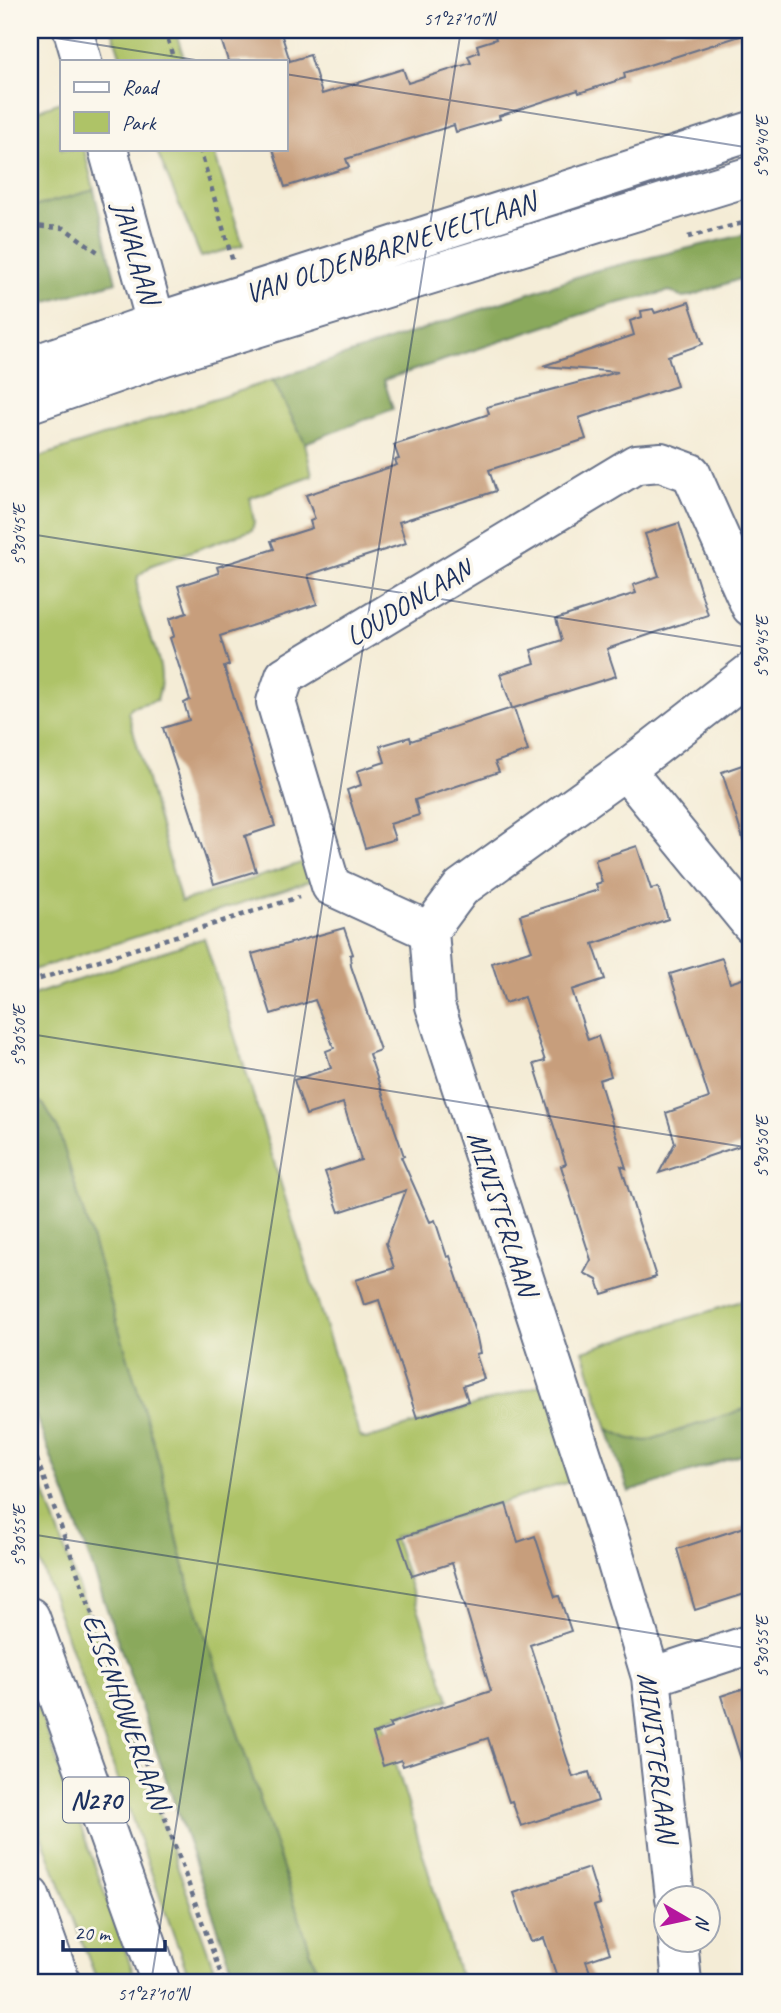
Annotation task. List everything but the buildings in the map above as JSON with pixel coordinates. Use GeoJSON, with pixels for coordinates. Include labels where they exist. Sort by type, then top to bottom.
{"type":"FeatureCollection","features":[{"type":"Feature","properties":{"kind":"street"},"geometry":{"type":"LineString","coordinates":[[72,30],[82,60]]}},
{"type":"Feature","properties":{"kind":"street","name":"VAN OLDENBARNEVELTLAAN"},"geometry":{"type":"LineString","coordinates":[[30,366],[157,322],[751,131]]}},
{"type":"Feature","properties":{"kind":"street","name":"JAVALAAN"},"geometry":{"type":"LineString","coordinates":[[108,150],[157,322]]}},
{"type":"Feature","properties":{"kind":"street","name":"VAN OLDENBARNEVELTLAAN"},"geometry":{"type":"LineString","coordinates":[[30,403],[157,322],[751,176]]}},
{"type":"Feature","properties":{"kind":"street","name":"LOUDONLAAN"},"geometry":{"type":"LineString","coordinates":[[331,887],[276,702],[285,676],[636,464],[661,462],[691,473],[751,607]]}},
{"type":"Feature","properties":{"kind":"street"},"geometry":{"type":"LineString","coordinates":[[331,887],[429,931],[461,888],[625,770],[751,672]]}},
{"type":"Feature","properties":{"kind":"street"},"geometry":{"type":"LineString","coordinates":[[625,770],[751,924]]}},
{"type":"Feature","properties":{"kind":"street","name":"MINISTERLAAN"},"geometry":{"type":"LineString","coordinates":[[429,931],[435,1006],[612,1547],[651,1677],[673,1884]]}},
{"type":"Feature","properties":{"kind":"street","name":"N270"},"geometry":{"type":"LineString","coordinates":[[30,1617],[162,1983]]}},
{"type":"Feature","properties":{"kind":"street"},"geometry":{"type":"LineString","coordinates":[[651,1677],[751,1644]]}},
{"type":"Feature","properties":{"kind":"street"},"geometry":{"type":"LineString","coordinates":[[30,1896],[61,1983]]}},
{"type":"Feature","properties":{"kind":"street"},"geometry":{"type":"LineString","coordinates":[[679,1954],[682,1983]]}},
{"type":"Feature","properties":{"kind":"path"},"geometry":{"type":"LineString","coordinates":[[165,30],[174,60]]}},
{"type":"Feature","properties":{"kind":"path"},"geometry":{"type":"LineString","coordinates":[[200,150],[233,264]]}},
{"type":"Feature","properties":{"kind":"path"},"geometry":{"type":"LineString","coordinates":[[30,226],[64,228],[157,322]]}},
{"type":"Feature","properties":{"kind":"path"},"geometry":{"type":"LineString","coordinates":[[30,982],[331,887]]}},
{"type":"Feature","properties":{"kind":"path","name":"EISENHOWERLAAN"},"geometry":{"type":"LineString","coordinates":[[30,1440],[224,1983]]}},
{"type":"Feature","properties":{"kind":"green space"},"geometry":{"type":"Polygon","coordinates":[[[112,30],[175,30],[185,60],[122,60],[112,30]]]}},
{"type":"Feature","properties":{"kind":"green space"},"geometry":{"type":"Polygon","coordinates":[[[60,102],[60,150],[84,150],[94,190],[30,208],[30,113],[60,102]]]}},
{"type":"Feature","properties":{"kind":"green space"},"geometry":{"type":"Polygon","coordinates":[[[156,150],[213,150],[243,245],[201,257],[156,150]]]}},
{"type":"Feature","properties":{"kind":"green space"},"geometry":{"type":"Polygon","coordinates":[[[94,190],[116,282],[30,307],[30,208],[94,190]]]}},
{"type":"Feature","properties":{"kind":"green space"},"geometry":{"type":"Polygon","coordinates":[[[751,233],[751,275],[691,296],[682,297],[670,291],[610,305],[384,380],[393,409],[305,443],[273,380],[594,271],[751,233]]]}},
{"type":"Feature","properties":{"kind":"green space"},"geometry":{"type":"Polygon","coordinates":[[[273,380],[305,443],[312,475],[250,498],[254,522],[252,530],[152,565],[138,576],[139,602],[157,653],[161,681],[157,700],[132,707],[128,712],[181,902],[307,861],[313,880],[30,971],[30,460],[273,380]]]}},
{"type":"Feature","properties":{"kind":"green space"},"geometry":{"type":"Polygon","coordinates":[[[204,938],[360,1437],[366,1439],[547,1383],[578,1479],[394,1537],[449,1700],[383,1721],[458,1971],[465,1983],[321,1983],[188,1583],[156,1450],[44,1105],[30,1095],[30,996],[204,938]]]}},
{"type":"Feature","properties":{"kind":"green space"},"geometry":{"type":"Polygon","coordinates":[[[30,1095],[44,1105],[58,1129],[156,1450],[188,1583],[321,1983],[237,1983],[85,1546],[30,1401],[30,1095]]]}},
{"type":"Feature","properties":{"kind":"green space"},"geometry":{"type":"Polygon","coordinates":[[[751,1298],[751,1407],[647,1441],[630,1439],[608,1429],[583,1351],[751,1298]]]}},
{"type":"Feature","properties":{"kind":"green space"},"geometry":{"type":"Polygon","coordinates":[[[751,1407],[751,1452],[629,1492],[608,1429],[630,1439],[647,1441],[751,1407]]]}},
{"type":"Feature","properties":{"kind":"green space"},"geometry":{"type":"Polygon","coordinates":[[[30,1452],[219,1983],[191,1983],[30,1534],[30,1452]]]}},
{"type":"Feature","properties":{"kind":"green space"},"geometry":{"type":"Polygon","coordinates":[[[30,1684],[137,1983],[98,1983],[30,1806],[30,1684]]]}}]}
